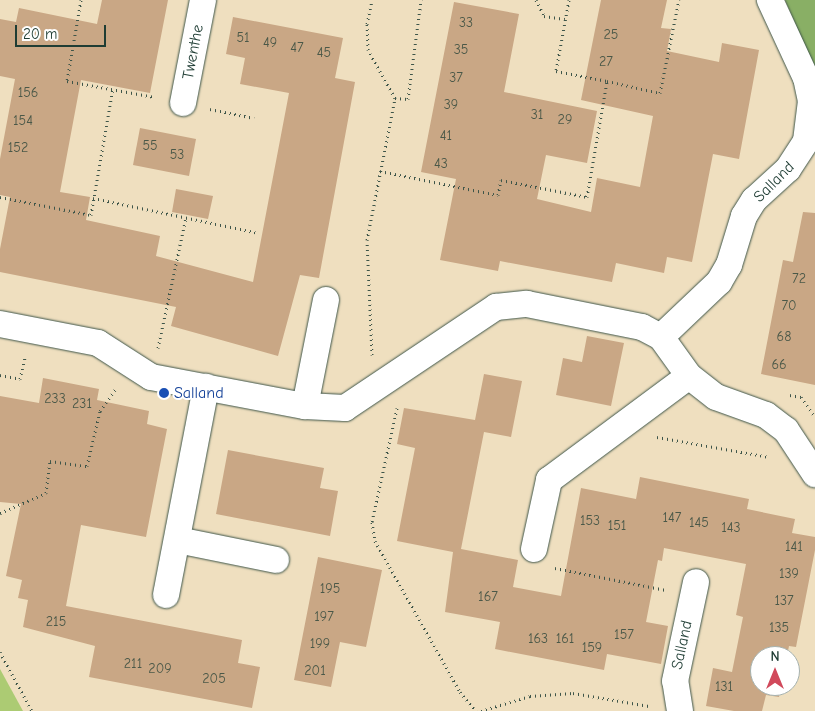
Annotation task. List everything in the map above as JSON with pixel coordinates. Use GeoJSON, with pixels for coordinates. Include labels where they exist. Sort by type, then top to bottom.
{"type":"FeatureCollection","features":[{"type":"Feature","properties":{"kind":"street","name":"Twenthe"},"geometry":{"type":"LineString","coordinates":[[183,103],[203,0]]}},
{"type":"Feature","properties":{"kind":"street","name":"Salland"},"geometry":{"type":"LineString","coordinates":[[661,337],[719,282],[730,264],[744,216],[754,200],[788,169],[806,141],[811,101],[807,86],[771,2],[747,0]]}},
{"type":"Feature","properties":{"kind":"street"},"geometry":{"type":"LineString","coordinates":[[305,406],[326,300]]}},
{"type":"Feature","properties":{"kind":"street"},"geometry":{"type":"LineString","coordinates":[[0,324],[98,343],[142,371],[206,387],[305,406],[345,408],[496,307],[527,304],[642,327],[661,337],[689,376],[716,397],[766,415],[786,430],[811,469]]}},
{"type":"Feature","properties":{"kind":"street"},"geometry":{"type":"LineString","coordinates":[[534,549],[549,480],[689,376]]}},
{"type":"Feature","properties":{"kind":"street"},"geometry":{"type":"LineString","coordinates":[[166,594],[178,540],[206,387]]}},
{"type":"Feature","properties":{"kind":"street"},"geometry":{"type":"LineString","coordinates":[[178,540],[276,560]]}},
{"type":"Feature","properties":{"kind":"street","name":"Salland"},"geometry":{"type":"LineString","coordinates":[[679,710],[675,681],[694,588]]}},
{"type":"Feature","properties":{"kind":"path"},"geometry":{"type":"LineString","coordinates":[[81,0],[67,81],[113,88],[254,118]]}},
{"type":"Feature","properties":{"kind":"path"},"geometry":{"type":"LineString","coordinates":[[395,98],[408,99],[421,0]]}},
{"type":"Feature","properties":{"kind":"path"},"geometry":{"type":"LineString","coordinates":[[536,0],[544,16],[565,20]]}},
{"type":"Feature","properties":{"kind":"path"},"geometry":{"type":"LineString","coordinates":[[569,0],[556,71],[660,93],[679,0]]}},
{"type":"Feature","properties":{"kind":"path"},"geometry":{"type":"LineString","coordinates":[[380,171],[498,195],[501,180],[588,197],[607,81]]}},
{"type":"Feature","properties":{"kind":"path"},"geometry":{"type":"LineString","coordinates":[[0,197],[91,215],[113,88]]}},
{"type":"Feature","properties":{"kind":"path"},"geometry":{"type":"LineString","coordinates":[[94,198],[255,232]]}},
{"type":"Feature","properties":{"kind":"path"},"geometry":{"type":"LineString","coordinates":[[0,512],[46,493],[50,461],[87,466],[100,411],[142,371],[186,217]]}},
{"type":"Feature","properties":{"kind":"path"},"geometry":{"type":"LineString","coordinates":[[0,375],[20,379],[31,330]]}},
{"type":"Feature","properties":{"kind":"path"},"geometry":{"type":"LineString","coordinates":[[617,430],[811,469]]}},
{"type":"Feature","properties":{"kind":"path"},"geometry":{"type":"LineString","coordinates":[[534,549],[558,571],[694,588]]}},
{"type":"Feature","properties":{"kind":"path"},"geometry":{"type":"LineString","coordinates":[[0,652],[32,711]]}},
{"type":"Feature","properties":{"kind":"path"},"geometry":{"type":"LineString","coordinates":[[481,711],[530,696],[573,693],[679,710]]}},
{"type":"Feature","properties":{"kind":"green space"},"geometry":{"type":"Polygon","coordinates":[[[785,0],[815,0],[815,69],[785,0]]]}},
{"type":"Feature","properties":{"kind":"green space"},"geometry":{"type":"Polygon","coordinates":[[[0,669],[23,711],[0,711],[0,669]]]}},
{"type":"Feature","properties":{"kind":"building"},"geometry":{"type":"Polygon","coordinates":[[[102,0],[168,0],[150,93],[81,80],[60,192],[90,197],[86,220],[160,236],[156,256],[253,282],[289,93],[240,84],[245,58],[226,54],[233,17],[343,38],[335,78],[355,82],[319,278],[300,275],[278,356],[171,326],[176,307],[0,272],[0,249],[10,197],[0,195],[0,159],[15,79],[0,76],[0,19],[16,22],[19,8],[97,24],[102,0]]]}},
{"type":"Feature","properties":{"kind":"building"},"geometry":{"type":"Polygon","coordinates":[[[601,0],[667,0],[661,28],[671,29],[667,51],[719,62],[722,43],[759,50],[739,159],[713,154],[692,262],[667,257],[664,273],[616,263],[612,282],[500,261],[498,271],[440,260],[456,179],[421,172],[454,2],[519,14],[504,92],[597,111],[587,163],[546,155],[537,199],[591,212],[597,178],[640,187],[653,116],[581,100],[601,0]]]}},
{"type":"Feature","properties":{"kind":"building"},"geometry":{"type":"Polygon","coordinates":[[[140,128],[196,139],[189,176],[133,165],[140,128]]]}},
{"type":"Feature","properties":{"kind":"building"},"geometry":{"type":"Polygon","coordinates":[[[176,189],[213,196],[208,219],[172,212],[176,189]]]}},
{"type":"Feature","properties":{"kind":"building"},"geometry":{"type":"Polygon","coordinates":[[[803,212],[815,213],[815,385],[761,374],[783,260],[793,262],[803,212]]]}},
{"type":"Feature","properties":{"kind":"building"},"geometry":{"type":"Polygon","coordinates":[[[587,336],[624,343],[611,406],[556,395],[563,358],[582,362],[587,336]]]}},
{"type":"Feature","properties":{"kind":"building"},"geometry":{"type":"Polygon","coordinates":[[[484,374],[522,381],[511,437],[484,432],[461,549],[518,560],[513,587],[561,596],[581,488],[636,499],[640,477],[749,499],[747,509],[795,519],[792,533],[815,537],[815,550],[796,646],[750,646],[750,696],[766,696],[762,711],[734,711],[706,706],[713,668],[732,672],[743,617],[736,615],[746,564],[664,548],[662,561],[658,560],[646,622],[668,626],[661,664],[607,654],[604,670],[495,649],[500,622],[445,612],[453,552],[397,541],[415,448],[397,444],[404,408],[475,420],[484,374]]]}},
{"type":"Feature","properties":{"kind":"building"},"geometry":{"type":"Polygon","coordinates":[[[43,378],[99,389],[97,400],[149,411],[147,424],[167,429],[146,537],[81,525],[66,606],[242,640],[238,663],[260,667],[252,708],[89,677],[95,646],[23,627],[28,600],[18,598],[22,580],[6,576],[21,504],[0,502],[0,396],[39,403],[43,378]]]}},
{"type":"Feature","properties":{"kind":"building"},"geometry":{"type":"Polygon","coordinates":[[[228,450],[324,468],[320,488],[338,491],[330,536],[216,514],[228,450]]]}},
{"type":"Feature","properties":{"kind":"building"},"geometry":{"type":"Polygon","coordinates":[[[318,557],[382,570],[366,647],[340,642],[331,687],[294,680],[318,557]]]}},
{"type":"Feature","properties":{"kind":"place","name":"Salland"},"geometry":{"type":"Point","coordinates":[164,393]}}]}
